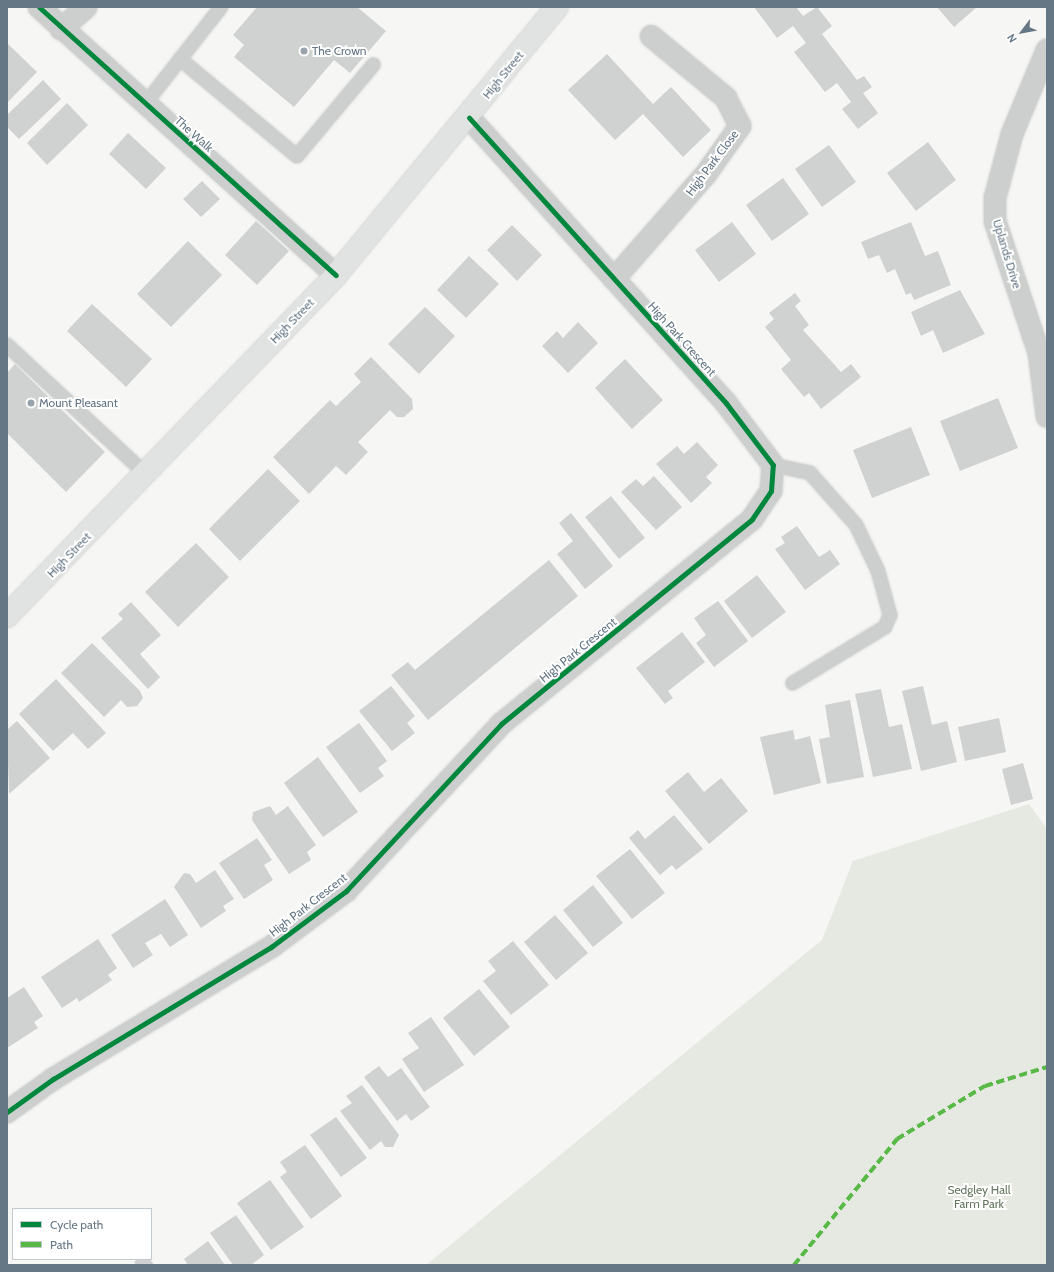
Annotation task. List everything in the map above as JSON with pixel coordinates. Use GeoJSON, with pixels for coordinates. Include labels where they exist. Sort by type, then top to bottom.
{"type":"FeatureCollection","features":[{"type":"Feature","properties":{"kind":"main road","name":"High Street"},"geometry":{"type":"LineString","coordinates":[[10,607],[146,474],[336,275],[469,118],[557,7]]}},
{"type":"Feature","properties":{"kind":"street","name":"The Walk"},"geometry":{"type":"LineString","coordinates":[[39,7],[61,29],[336,275]]}},
{"type":"Feature","properties":{"kind":"street"},"geometry":{"type":"LineString","coordinates":[[61,29],[86,7]]}},
{"type":"Feature","properties":{"kind":"street","name":"High Park Close"},"geometry":{"type":"LineString","coordinates":[[614,279],[706,174],[740,126],[726,98],[651,36]]}},
{"type":"Feature","properties":{"kind":"street","name":"Uplands Drive"},"geometry":{"type":"LineString","coordinates":[[1047,50],[1012,134],[995,198],[995,221],[1043,352],[1047,416]]}},
{"type":"Feature","properties":{"kind":"street","name":"High Park Crescent"},"geometry":{"type":"LineString","coordinates":[[7,1112],[52,1079],[271,947],[346,891],[501,724],[752,519],[771,491],[773,465],[726,403],[469,118]]}},
{"type":"Feature","properties":{"kind":"lane"},"geometry":{"type":"LineString","coordinates":[[145,104],[221,7]]}},
{"type":"Feature","properties":{"kind":"lane"},"geometry":{"type":"LineString","coordinates":[[180,59],[297,156],[373,65]]}},
{"type":"Feature","properties":{"kind":"lane"},"geometry":{"type":"LineString","coordinates":[[7,345],[146,474]]}},
{"type":"Feature","properties":{"kind":"lane"},"geometry":{"type":"LineString","coordinates":[[773,465],[810,473],[856,525],[878,571],[890,615],[885,627],[794,683]]}},
{"type":"Feature","properties":{"kind":"green space","name":"Sedgley Hall Farm Park"},"geometry":{"type":"Polygon","coordinates":[[[1029,804],[1047,829],[1047,1265],[426,1265],[822,940],[853,861],[1029,804]]]}},
{"type":"Feature","properties":{"kind":"building","name":"The Crown"},"geometry":{"type":"Polygon","coordinates":[[[257,7],[357,7],[386,31],[350,73],[334,60],[294,107],[234,57],[244,45],[233,35],[257,7]]]}},
{"type":"Feature","properties":{"kind":"building"},"geometry":{"type":"Polygon","coordinates":[[[754,7],[796,7],[803,16],[817,7],[832,26],[822,34],[857,80],[864,76],[872,87],[863,93],[878,113],[858,129],[842,109],[851,102],[837,83],[825,92],[794,52],[806,43],[793,26],[777,38],[754,7]]]}},
{"type":"Feature","properties":{"kind":"building"},"geometry":{"type":"Polygon","coordinates":[[[937,7],[977,7],[954,27],[937,7]]]}},
{"type":"Feature","properties":{"kind":"building"},"geometry":{"type":"Polygon","coordinates":[[[7,43],[37,72],[7,103],[7,43]]]}},
{"type":"Feature","properties":{"kind":"building"},"geometry":{"type":"Polygon","coordinates":[[[607,54],[653,104],[671,87],[711,130],[683,157],[643,114],[615,140],[568,90],[607,54]]]}},
{"type":"Feature","properties":{"kind":"building"},"geometry":{"type":"Polygon","coordinates":[[[43,80],[61,99],[19,139],[7,127],[7,115],[43,80]]]}},
{"type":"Feature","properties":{"kind":"building"},"geometry":{"type":"Polygon","coordinates":[[[67,103],[88,125],[47,165],[27,143],[67,103]]]}},
{"type":"Feature","properties":{"kind":"building"},"geometry":{"type":"Polygon","coordinates":[[[128,133],[166,168],[146,189],[109,154],[128,133]]]}},
{"type":"Feature","properties":{"kind":"building"},"geometry":{"type":"Polygon","coordinates":[[[928,142],[956,180],[916,211],[887,173],[928,142]]]}},
{"type":"Feature","properties":{"kind":"building"},"geometry":{"type":"Polygon","coordinates":[[[829,145],[856,182],[822,207],[795,169],[829,145]]]}},
{"type":"Feature","properties":{"kind":"building"},"geometry":{"type":"Polygon","coordinates":[[[783,178],[809,214],[772,241],[746,205],[783,178]]]}},
{"type":"Feature","properties":{"kind":"building"},"geometry":{"type":"Polygon","coordinates":[[[202,181],[220,199],[201,217],[183,199],[202,181]]]}},
{"type":"Feature","properties":{"kind":"building"},"geometry":{"type":"Polygon","coordinates":[[[256,221],[289,251],[257,285],[225,255],[256,221]]]}},
{"type":"Feature","properties":{"kind":"building"},"geometry":{"type":"Polygon","coordinates":[[[732,222],[756,254],[719,282],[695,250],[732,222]]]}},
{"type":"Feature","properties":{"kind":"building"},"geometry":{"type":"Polygon","coordinates":[[[911,222],[925,256],[938,251],[951,285],[914,300],[911,293],[906,295],[895,269],[887,273],[879,255],[868,259],[861,242],[911,222]]]}},
{"type":"Feature","properties":{"kind":"building"},"geometry":{"type":"Polygon","coordinates":[[[512,225],[542,255],[517,281],[487,250],[512,225]]]}},
{"type":"Feature","properties":{"kind":"building"},"geometry":{"type":"Polygon","coordinates":[[[188,241],[222,275],[171,327],[137,294],[188,241]]]}},
{"type":"Feature","properties":{"kind":"building"},"geometry":{"type":"Polygon","coordinates":[[[469,256],[499,284],[466,318],[437,290],[469,256]]]}},
{"type":"Feature","properties":{"kind":"building"},"geometry":{"type":"Polygon","coordinates":[[[960,290],[985,334],[943,353],[933,330],[921,336],[911,312],[960,290]]]}},
{"type":"Feature","properties":{"kind":"building"},"geometry":{"type":"Polygon","coordinates":[[[795,293],[801,301],[795,306],[809,325],[803,330],[841,372],[851,364],[861,377],[821,409],[809,393],[804,397],[781,369],[791,360],[765,327],[774,319],[769,313],[795,293]]]}},
{"type":"Feature","properties":{"kind":"building"},"geometry":{"type":"Polygon","coordinates":[[[92,304],[152,359],[126,387],[67,331],[92,304]]]}},
{"type":"Feature","properties":{"kind":"building"},"geometry":{"type":"Polygon","coordinates":[[[425,307],[455,336],[419,374],[388,344],[425,307]]]}},
{"type":"Feature","properties":{"kind":"building"},"geometry":{"type":"Polygon","coordinates":[[[578,322],[598,343],[568,373],[542,346],[557,331],[563,338],[578,322]]]}},
{"type":"Feature","properties":{"kind":"building"},"geometry":{"type":"Polygon","coordinates":[[[371,357],[412,399],[413,409],[404,417],[397,417],[390,410],[358,442],[368,452],[346,475],[336,466],[309,494],[273,457],[330,400],[336,406],[361,382],[354,374],[371,357]]]}},
{"type":"Feature","properties":{"kind":"building"},"geometry":{"type":"Polygon","coordinates":[[[625,359],[663,400],[632,429],[595,388],[625,359]]]}},
{"type":"Feature","properties":{"kind":"building","name":"Mount Pleasant"},"geometry":{"type":"Polygon","coordinates":[[[15,364],[105,452],[66,492],[7,433],[7,373],[15,364]]]}},
{"type":"Feature","properties":{"kind":"building"},"geometry":{"type":"Polygon","coordinates":[[[998,398],[1018,448],[960,471],[940,421],[998,398]]]}},
{"type":"Feature","properties":{"kind":"building"},"geometry":{"type":"Polygon","coordinates":[[[911,427],[930,475],[872,498],[853,450],[911,427]]]}},
{"type":"Feature","properties":{"kind":"building"},"geometry":{"type":"Polygon","coordinates":[[[697,442],[718,465],[706,477],[712,483],[691,503],[656,464],[677,446],[684,454],[697,442]]]}},
{"type":"Feature","properties":{"kind":"building"},"geometry":{"type":"Polygon","coordinates":[[[268,469],[300,501],[240,561],[209,529],[268,469]]]}},
{"type":"Feature","properties":{"kind":"building"},"geometry":{"type":"Polygon","coordinates":[[[654,476],[682,507],[656,530],[621,492],[636,479],[643,486],[654,476]]]}},
{"type":"Feature","properties":{"kind":"building"},"geometry":{"type":"Polygon","coordinates":[[[611,496],[645,538],[619,559],[585,517],[611,496]]]}},
{"type":"Feature","properties":{"kind":"building"},"geometry":{"type":"Polygon","coordinates":[[[571,513],[613,566],[585,589],[557,554],[573,541],[559,523],[571,513]]]}},
{"type":"Feature","properties":{"kind":"building"},"geometry":{"type":"Polygon","coordinates":[[[797,526],[819,557],[830,550],[840,564],[805,590],[775,549],[785,543],[781,537],[797,526]]]}},
{"type":"Feature","properties":{"kind":"building"},"geometry":{"type":"Polygon","coordinates":[[[196,543],[229,577],[178,627],[145,592],[196,543]]]}},
{"type":"Feature","properties":{"kind":"building"},"geometry":{"type":"Polygon","coordinates":[[[549,560],[578,596],[428,720],[391,675],[408,662],[415,670],[549,560]]]}},
{"type":"Feature","properties":{"kind":"building"},"geometry":{"type":"Polygon","coordinates":[[[757,575],[786,612],[752,638],[724,601],[757,575]]]}},
{"type":"Feature","properties":{"kind":"building"},"geometry":{"type":"Polygon","coordinates":[[[718,601],[748,641],[714,667],[696,643],[706,635],[694,618],[718,601]]]}},
{"type":"Feature","properties":{"kind":"building"},"geometry":{"type":"Polygon","coordinates":[[[131,602],[161,635],[140,654],[160,677],[148,689],[101,638],[123,619],[118,614],[131,602]]]}},
{"type":"Feature","properties":{"kind":"building"},"geometry":{"type":"Polygon","coordinates":[[[682,632],[705,662],[668,691],[673,698],[665,704],[636,668],[682,632]]]}},
{"type":"Feature","properties":{"kind":"building"},"geometry":{"type":"Polygon","coordinates":[[[92,643],[140,691],[143,698],[137,706],[127,707],[121,700],[104,717],[61,673],[92,643]]]}},
{"type":"Feature","properties":{"kind":"building"},"geometry":{"type":"Polygon","coordinates":[[[56,679],[106,733],[88,749],[73,733],[53,751],[19,714],[56,679]]]}},
{"type":"Feature","properties":{"kind":"building"},"geometry":{"type":"Polygon","coordinates":[[[391,686],[415,716],[407,723],[415,733],[392,751],[359,711],[391,686]]]}},
{"type":"Feature","properties":{"kind":"building"},"geometry":{"type":"Polygon","coordinates":[[[923,686],[932,725],[947,721],[957,762],[921,771],[902,691],[923,686]]]}},
{"type":"Feature","properties":{"kind":"building"},"geometry":{"type":"Polygon","coordinates":[[[881,689],[889,727],[902,724],[912,769],[873,777],[855,694],[881,689]]]}},
{"type":"Feature","properties":{"kind":"building"},"geometry":{"type":"Polygon","coordinates":[[[850,700],[864,777],[827,784],[819,739],[830,737],[825,705],[850,700]]]}},
{"type":"Feature","properties":{"kind":"building"},"geometry":{"type":"Polygon","coordinates":[[[999,718],[1006,752],[965,761],[958,727],[999,718]]]}},
{"type":"Feature","properties":{"kind":"building"},"geometry":{"type":"Polygon","coordinates":[[[17,721],[50,758],[9,794],[7,730],[17,721]]]}},
{"type":"Feature","properties":{"kind":"building"},"geometry":{"type":"Polygon","coordinates":[[[359,723],[387,761],[378,768],[384,776],[360,793],[326,747],[359,723]]]}},
{"type":"Feature","properties":{"kind":"building"},"geometry":{"type":"Polygon","coordinates":[[[793,730],[795,740],[810,736],[821,783],[774,795],[760,737],[793,730]]]}},
{"type":"Feature","properties":{"kind":"building"},"geometry":{"type":"Polygon","coordinates":[[[318,757],[358,812],[323,837],[284,783],[318,757]]]}},
{"type":"Feature","properties":{"kind":"building"},"geometry":{"type":"Polygon","coordinates":[[[1023,763],[1033,799],[1011,805],[1002,769],[1023,763]]]}},
{"type":"Feature","properties":{"kind":"building"},"geometry":{"type":"Polygon","coordinates":[[[688,772],[704,792],[721,778],[748,811],[709,844],[665,791],[688,772]]]}},
{"type":"Feature","properties":{"kind":"building"},"geometry":{"type":"Polygon","coordinates":[[[270,806],[276,815],[288,806],[316,845],[307,852],[311,860],[289,874],[252,820],[253,812],[270,806]]]}},
{"type":"Feature","properties":{"kind":"building"},"geometry":{"type":"Polygon","coordinates":[[[674,815],[703,849],[676,870],[672,865],[660,875],[629,838],[638,830],[645,839],[674,815]]]}},
{"type":"Feature","properties":{"kind":"building"},"geometry":{"type":"Polygon","coordinates":[[[257,838],[272,860],[264,865],[273,880],[244,899],[219,863],[257,838]]]}},
{"type":"Feature","properties":{"kind":"building"},"geometry":{"type":"Polygon","coordinates":[[[630,849],[665,893],[632,919],[596,876],[630,849]]]}},
{"type":"Feature","properties":{"kind":"building"},"geometry":{"type":"Polygon","coordinates":[[[215,870],[234,899],[223,906],[226,911],[201,928],[174,887],[184,873],[190,874],[196,883],[215,870]]]}},
{"type":"Feature","properties":{"kind":"building"},"geometry":{"type":"Polygon","coordinates":[[[593,885],[623,923],[593,947],[563,910],[593,885]]]}},
{"type":"Feature","properties":{"kind":"building"},"geometry":{"type":"Polygon","coordinates":[[[165,899],[188,935],[170,947],[161,934],[145,943],[153,955],[133,968],[111,935],[165,899]]]}},
{"type":"Feature","properties":{"kind":"building"},"geometry":{"type":"Polygon","coordinates":[[[555,915],[588,953],[556,980],[524,942],[555,915]]]}},
{"type":"Feature","properties":{"kind":"building"},"geometry":{"type":"Polygon","coordinates":[[[98,939],[117,968],[108,975],[112,980],[79,1002],[77,998],[62,1008],[41,977],[98,939]]]}},
{"type":"Feature","properties":{"kind":"building"},"geometry":{"type":"Polygon","coordinates":[[[513,941],[549,985],[511,1015],[483,981],[496,971],[488,961],[513,941]]]}},
{"type":"Feature","properties":{"kind":"building"},"geometry":{"type":"Polygon","coordinates":[[[24,987],[43,1016],[34,1022],[38,1028],[7,1048],[7,998],[24,987]]]}},
{"type":"Feature","properties":{"kind":"building"},"geometry":{"type":"Polygon","coordinates":[[[479,989],[510,1027],[474,1056],[443,1018],[479,989]]]}},
{"type":"Feature","properties":{"kind":"building"},"geometry":{"type":"Polygon","coordinates":[[[431,1017],[464,1065],[424,1092],[402,1059],[419,1048],[408,1033],[431,1017]]]}},
{"type":"Feature","properties":{"kind":"building"},"geometry":{"type":"Polygon","coordinates":[[[379,1066],[388,1077],[401,1068],[430,1107],[411,1121],[406,1114],[397,1121],[364,1077],[379,1066]]]}},
{"type":"Feature","properties":{"kind":"building"},"geometry":{"type":"Polygon","coordinates":[[[362,1085],[399,1135],[393,1147],[385,1147],[381,1141],[370,1150],[340,1111],[352,1103],[346,1096],[362,1085]]]}},
{"type":"Feature","properties":{"kind":"building"},"geometry":{"type":"Polygon","coordinates":[[[336,1117],[367,1158],[341,1177],[310,1135],[336,1117]]]}},
{"type":"Feature","properties":{"kind":"building"},"geometry":{"type":"Polygon","coordinates":[[[305,1145],[342,1196],[311,1219],[280,1177],[287,1172],[280,1162],[305,1145]]]}},
{"type":"Feature","properties":{"kind":"building"},"geometry":{"type":"Polygon","coordinates":[[[270,1180],[304,1227],[271,1250],[237,1203],[270,1180]]]}},
{"type":"Feature","properties":{"kind":"building"},"geometry":{"type":"Polygon","coordinates":[[[236,1215],[264,1255],[251,1265],[233,1265],[210,1233],[236,1215]]]}},
{"type":"Feature","properties":{"kind":"building"},"geometry":{"type":"Polygon","coordinates":[[[208,1241],[225,1265],[188,1265],[184,1259],[208,1241]]]}},
{"type":"Feature","properties":{"kind":"building"},"geometry":{"type":"Polygon","coordinates":[[[137,1260],[151,1260],[154,1265],[136,1265],[134,1262],[137,1260]]]}},
{"type":"Feature","properties":{"kind":"marked path"},"geometry":{"type":"LineString","coordinates":[[794,1265],[897,1139],[985,1086],[1047,1067]]}},
{"type":"Feature","properties":{"kind":"cycle path"},"geometry":{"type":"LineString","coordinates":[[39,7],[336,275]]}},
{"type":"Feature","properties":{"kind":"cycle path"},"geometry":{"type":"LineString","coordinates":[[7,1112],[53,1079],[271,947],[346,891],[501,724],[752,519],[771,491],[773,465],[726,403],[469,118]]}},
{"type":"Feature","properties":{"kind":"place","name":"The Crown"},"geometry":{"type":"Point","coordinates":[304,51]}},
{"type":"Feature","properties":{"kind":"place","name":"Mount Pleasant"},"geometry":{"type":"Point","coordinates":[31,403]}}]}
